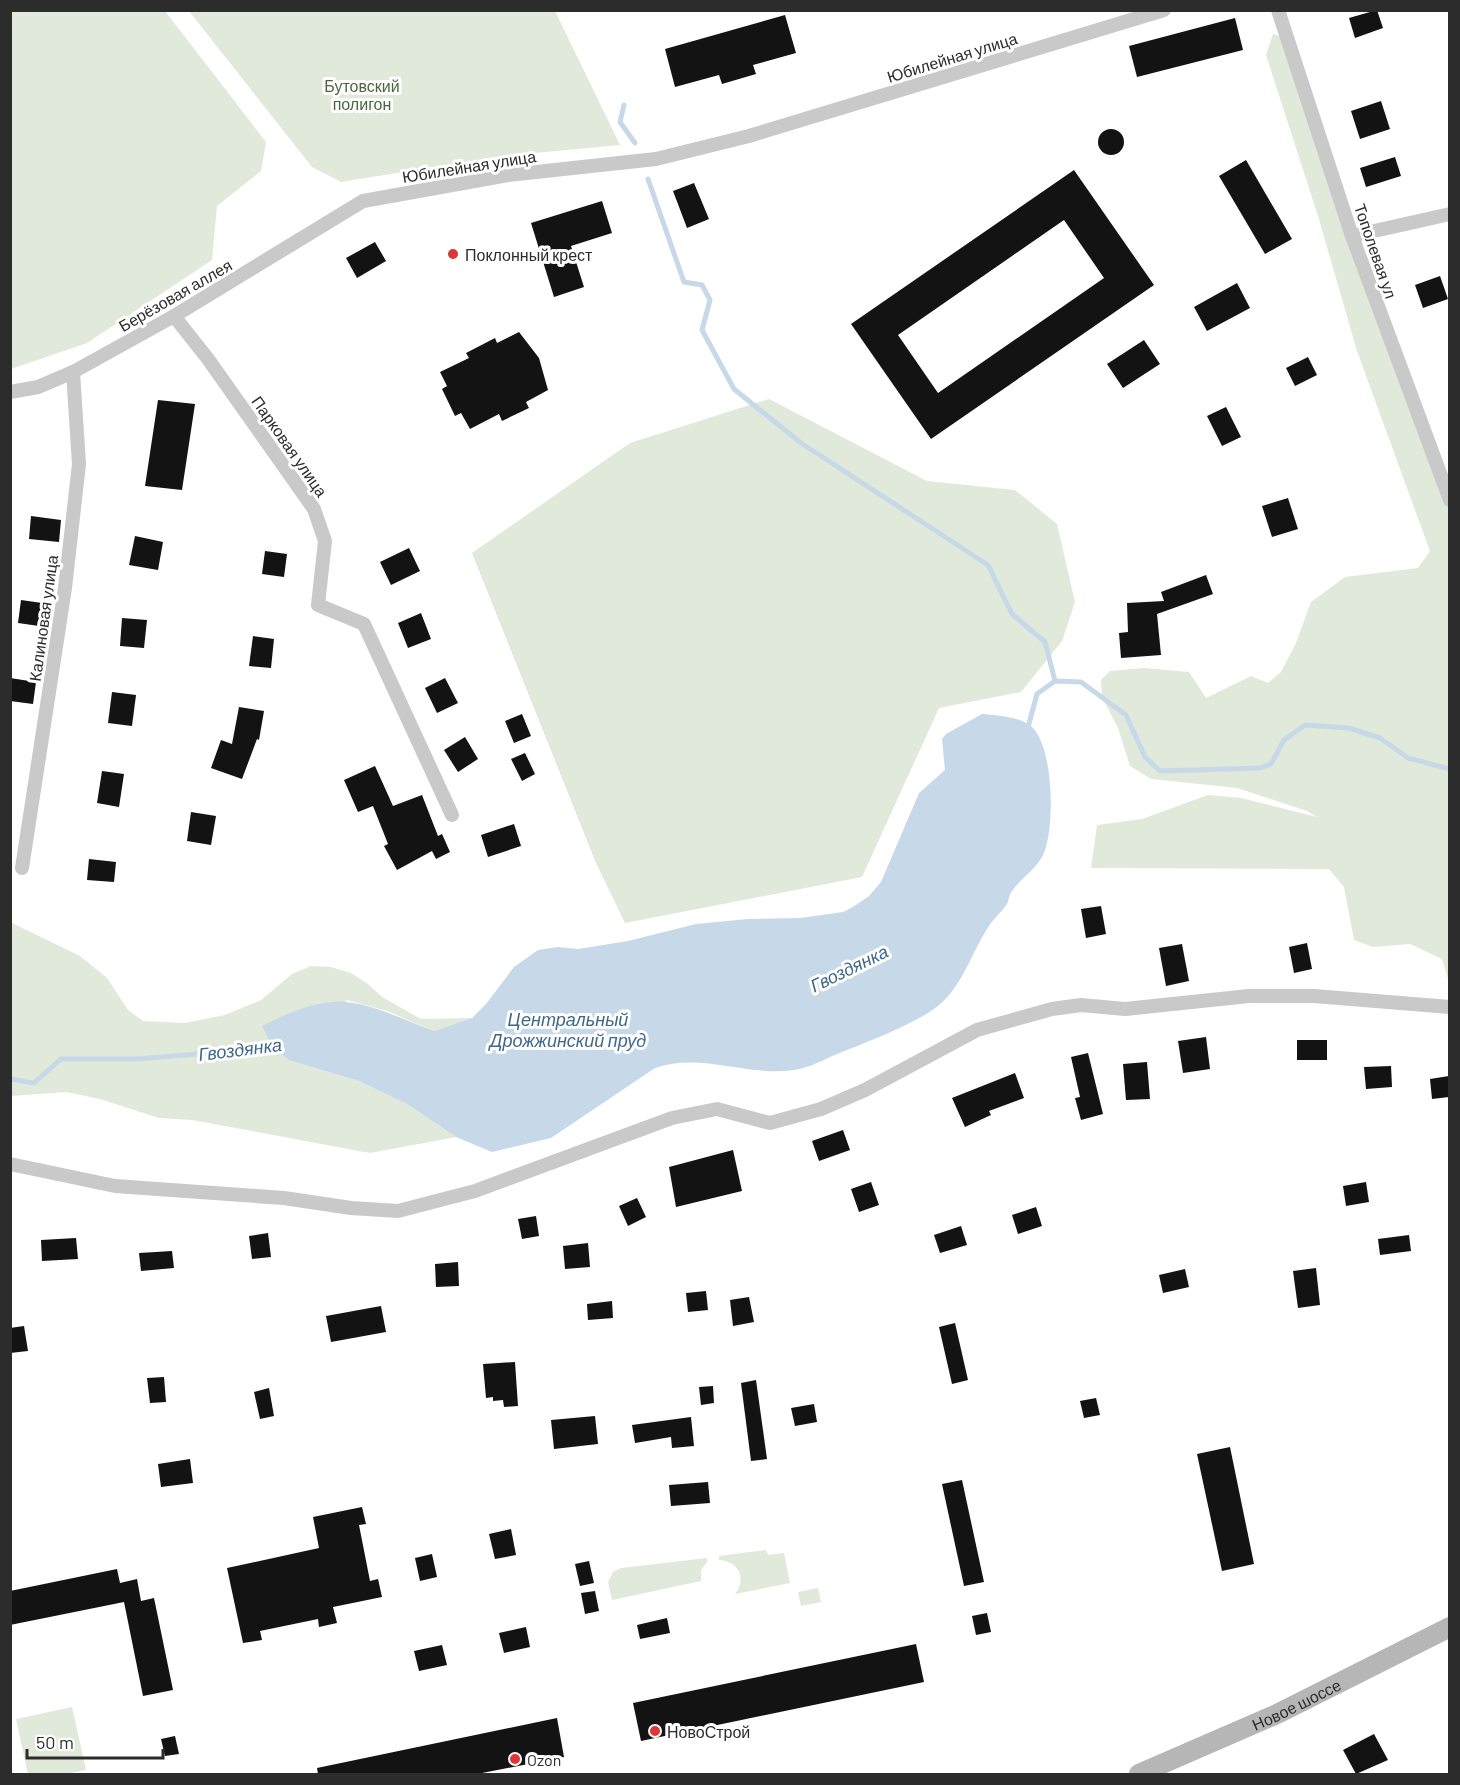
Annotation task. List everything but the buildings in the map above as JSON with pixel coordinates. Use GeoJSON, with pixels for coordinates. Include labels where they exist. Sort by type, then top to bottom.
{"type":"FeatureCollection","features":[{"type":"Feature","properties":{"kind":"street","name":"Юбилейная улица"},"geometry":{"type":"LineString","coordinates":[[347,209],[371,199],[508,175],[656,159],[744,137],[1164,10]]}},
{"type":"Feature","properties":{"kind":"street","name":"Тополевая ул"},"geometry":{"type":"LineString","coordinates":[[1278,10],[1352,236],[1449,500]]}},
{"type":"Feature","properties":{"kind":"street","name":"Берёзовая аллея"},"geometry":{"type":"LineString","coordinates":[[10,393],[38,387],[73,372],[174,316],[347,209]]}},
{"type":"Feature","properties":{"kind":"street"},"geometry":{"type":"LineString","coordinates":[[1352,236],[1449,214]]}},
{"type":"Feature","properties":{"kind":"street","name":"Парковая улица"},"geometry":{"type":"LineString","coordinates":[[174,316],[208,359],[315,509],[325,541],[318,605],[364,624],[452,815]]}},
{"type":"Feature","properties":{"kind":"street","name":"Калиновая улица"},"geometry":{"type":"LineString","coordinates":[[22,868],[65,588],[79,464],[73,372]]}},
{"type":"Feature","properties":{"kind":"street"},"geometry":{"type":"LineString","coordinates":[[10,1164],[115,1186],[284,1198],[351,1208],[398,1211],[476,1191],[672,1118],[717,1109],[770,1123],[821,1109],[865,1090],[977,1030],[1016,1017],[1052,1009],[1081,1005],[1125,1009],[1249,996],[1314,996],[1449,1007]]}},
{"type":"Feature","properties":{"kind":"street","name":"Новое шоссе"},"geometry":{"type":"LineString","coordinates":[[1139,1774],[1267,1719],[1449,1627]]}},
{"type":"Feature","properties":{"kind":"green space"},"geometry":{"type":"Polygon","coordinates":[[[10,11],[165,11],[266,142],[261,171],[217,206],[212,260],[87,343],[11,369],[10,11]]]}},
{"type":"Feature","properties":{"kind":"green space","name":"Бутовский полигон"},"geometry":{"type":"Polygon","coordinates":[[[189,11],[555,11],[620,145],[503,156],[341,182],[312,167],[189,11]]]}},
{"type":"Feature","properties":{"kind":"green space"},"geometry":{"type":"Polygon","coordinates":[[[1273,34],[1289,39],[1449,500],[1449,982],[1442,959],[1410,944],[1373,947],[1354,940],[1344,887],[1329,869],[1091,868],[1097,825],[1142,819],[1208,795],[1241,798],[1317,817],[1307,811],[1237,788],[1151,779],[1130,766],[1118,728],[1102,697],[1101,680],[1110,671],[1144,668],[1189,672],[1206,698],[1251,676],[1268,683],[1281,672],[1296,643],[1311,602],[1345,577],[1418,568],[1430,551],[1357,351],[1318,216],[1266,55],[1273,34]]]}},
{"type":"Feature","properties":{"kind":"green space"},"geometry":{"type":"Polygon","coordinates":[[[769,399],[927,481],[1015,490],[1057,524],[1075,602],[1062,641],[1021,692],[939,708],[862,877],[625,923],[596,863],[472,553],[630,443],[769,399]]]}},
{"type":"Feature","properties":{"kind":"green space"},"geometry":{"type":"Polygon","coordinates":[[[10,922],[80,956],[107,978],[128,1010],[143,1021],[185,1023],[225,1015],[261,1000],[292,974],[311,966],[331,967],[351,973],[382,997],[421,1019],[472,1018],[434,1031],[387,1011],[347,1000],[291,1061],[359,1081],[407,1104],[456,1137],[370,1153],[192,1120],[159,1118],[100,1099],[66,1092],[11,1096],[10,922]]]}},
{"type":"Feature","properties":{"kind":"green space"},"geometry":{"type":"Polygon","coordinates":[[[766,1550],[768,1555],[784,1553],[790,1583],[735,1594],[739,1588],[739,1572],[732,1564],[719,1560],[719,1556],[766,1550]]]}},
{"type":"Feature","properties":{"kind":"green space"},"geometry":{"type":"Polygon","coordinates":[[[707,1558],[701,1570],[701,1581],[612,1600],[608,1582],[613,1572],[621,1568],[707,1558]]]}},
{"type":"Feature","properties":{"kind":"green space"},"geometry":{"type":"Polygon","coordinates":[[[818,1588],[821,1602],[801,1606],[798,1592],[818,1588]]]}},
{"type":"Feature","properties":{"kind":"green space"},"geometry":{"type":"Polygon","coordinates":[[[72,1707],[86,1770],[65,1774],[28,1774],[16,1719],[72,1707]]]}},
{"type":"Feature","properties":{"kind":"water","name":"Центральный Дрожжинский пруд"},"geometry":{"type":"Polygon","coordinates":[[[982,714],[1021,720],[1031,726],[1039,736],[1048,768],[1050,787],[1048,841],[1037,864],[1012,891],[1007,904],[989,926],[963,975],[948,996],[928,1013],[883,1035],[811,1066],[794,1070],[759,1070],[707,1063],[672,1064],[655,1068],[551,1138],[492,1152],[456,1137],[407,1104],[359,1081],[291,1061],[274,1049],[262,1026],[311,1006],[330,1002],[348,1002],[386,1012],[434,1031],[472,1018],[486,1004],[514,967],[538,950],[558,947],[578,949],[628,941],[696,924],[748,919],[800,918],[843,912],[869,896],[881,882],[919,793],[945,770],[942,739],[946,734],[982,714]]]}},
{"type":"Feature","properties":{"kind":"waterway"},"geometry":{"type":"LineString","coordinates":[[624,105],[620,122],[635,143]]}},
{"type":"Feature","properties":{"kind":"waterway"},"geometry":{"type":"LineString","coordinates":[[648,179],[684,282],[702,285],[710,300],[702,330],[734,389],[801,443],[988,565],[1012,614],[1045,642],[1055,681]]}},
{"type":"Feature","properties":{"kind":"waterway","name":"Гвоздянка"},"geometry":{"type":"LineString","coordinates":[[1027,731],[1037,694],[1055,681],[1081,682],[1126,715],[1145,757],[1160,771],[1260,768],[1271,764],[1284,740],[1305,725],[1349,728],[1380,738],[1408,758],[1450,769]]}},
{"type":"Feature","properties":{"kind":"waterway","name":"Гвоздянка"},"geometry":{"type":"LineString","coordinates":[[10,1079],[34,1083],[61,1059],[137,1059],[281,1047]]}},
{"type":"Feature","properties":{"kind":"place","name":"Поклонный крест"},"geometry":{"type":"Point","coordinates":[453,254]}},
{"type":"Feature","properties":{"kind":"place","name":"НовоСтрой"},"geometry":{"type":"Point","coordinates":[655,1731]}},
{"type":"Feature","properties":{"kind":"place","name":"Ozon"},"geometry":{"type":"Point","coordinates":[515,1759]}}]}
